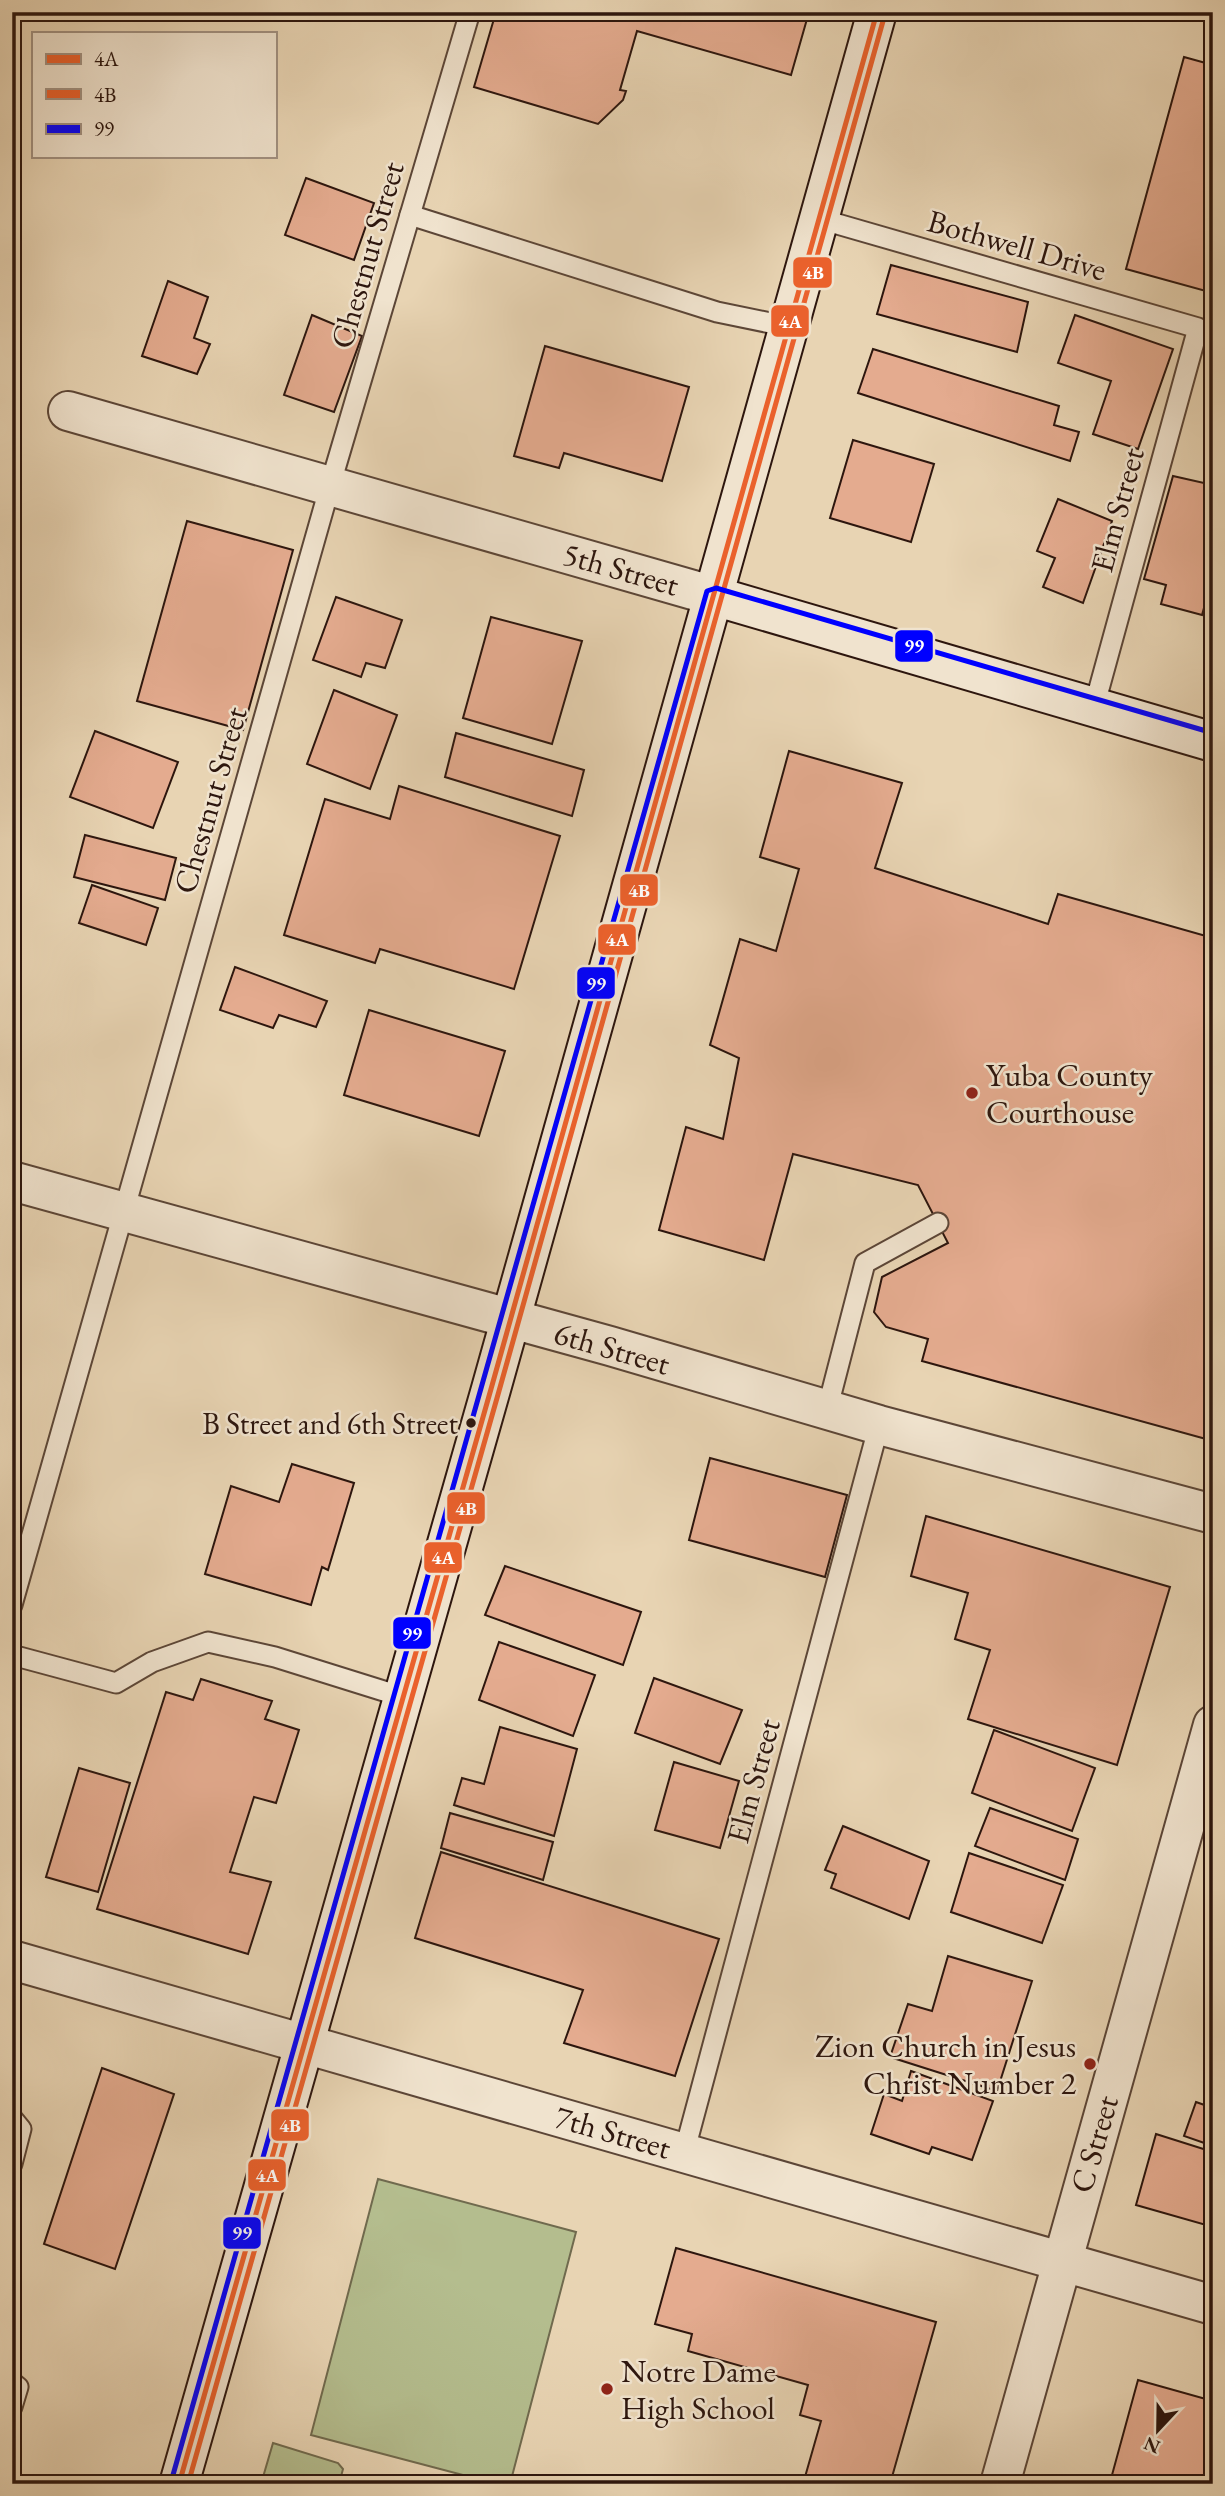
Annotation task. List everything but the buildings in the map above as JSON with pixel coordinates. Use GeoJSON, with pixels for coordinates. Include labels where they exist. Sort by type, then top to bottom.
{"type":"FeatureCollection","features":[{"type":"Feature","properties":{"kind":"street"},"geometry":{"type":"LineString","coordinates":[[179,2484],[510,1320],[877,12]]}},
{"type":"Feature","properties":{"kind":"street","name":"5th Street"},"geometry":{"type":"LineString","coordinates":[[68,411],[1213,742]]}},
{"type":"Feature","properties":{"kind":"street","name":"6th Street"},"geometry":{"type":"LineString","coordinates":[[12,1181],[879,1425],[1213,1514]]}},
{"type":"Feature","properties":{"kind":"street","name":"C Street"},"geometry":{"type":"LineString","coordinates":[[1000,2484],[1213,1725]]}},
{"type":"Feature","properties":{"kind":"street","name":"7th Street"},"geometry":{"type":"LineString","coordinates":[[12,1960],[1213,2305]]}},
{"type":"Feature","properties":{"kind":"lane","name":"Chestnut Street"},"geometry":{"type":"LineString","coordinates":[[12,1605],[330,486],[470,12]]}},
{"type":"Feature","properties":{"kind":"lane"},"geometry":{"type":"LineString","coordinates":[[410,215],[717,312],[790,327]]}},
{"type":"Feature","properties":{"kind":"lane","name":"Bothwell Drive"},"geometry":{"type":"LineString","coordinates":[[820,219],[1198,328]]}},
{"type":"Feature","properties":{"kind":"lane","name":"Elm Street"},"geometry":{"type":"LineString","coordinates":[[1094,707],[1198,328]]}},
{"type":"Feature","properties":{"kind":"lane"},"geometry":{"type":"LineString","coordinates":[[827,1410],[865,1263],[938,1223]]}},
{"type":"Feature","properties":{"kind":"lane","name":"Elm Street"},"geometry":{"type":"LineString","coordinates":[[684,2153],[879,1425]]}},
{"type":"Feature","properties":{"kind":"lane"},"geometry":{"type":"LineString","coordinates":[[12,1655],[116,1683],[152,1662],[208,1643],[275,1657],[403,1697]]}},
{"type":"Feature","properties":{"kind":"lane"},"geometry":{"type":"LineString","coordinates":[[12,2164],[17,2123]]}},
{"type":"Feature","properties":{"kind":"lane"},"geometry":{"type":"LineString","coordinates":[[12,2407],[15,2385]]}},
{"type":"Feature","properties":{"kind":"green space"},"geometry":{"type":"Polygon","coordinates":[[[378,2179],[576,2232],[510,2484],[497,2484],[311,2435],[378,2179]]]}},
{"type":"Feature","properties":{"kind":"green space"},"geometry":{"type":"Polygon","coordinates":[[[273,2443],[338,2463],[343,2469],[339,2484],[261,2484],[273,2443]]]}},
{"type":"Feature","properties":{"kind":"transit line","name":"4A"},"geometry":{"type":"LineString","coordinates":[[179,2484],[491,1389],[877,12]]}},
{"type":"Feature","properties":{"kind":"transit line","name":"4B"},"geometry":{"type":"LineString","coordinates":[[188,2484],[499,1391],[885,14]]}},
{"type":"Feature","properties":{"kind":"transit line","name":"99"},"geometry":{"type":"LineString","coordinates":[[171,2482],[707,591],[716,588],[1213,733]]}},
{"type":"Feature","properties":{"kind":"place","name":"Yuba County Courthouse"},"geometry":{"type":"Point","coordinates":[972,1093]}},
{"type":"Feature","properties":{"kind":"place","name":"B Street and 6th Street"},"geometry":{"type":"Point","coordinates":[471,1423]}},
{"type":"Feature","properties":{"kind":"place","name":"Zion Church in Jesus Christ Number 2"},"geometry":{"type":"Point","coordinates":[1090,2064]}},
{"type":"Feature","properties":{"kind":"place","name":"Notre Dame High School"},"geometry":{"type":"Point","coordinates":[607,2389]}}]}
